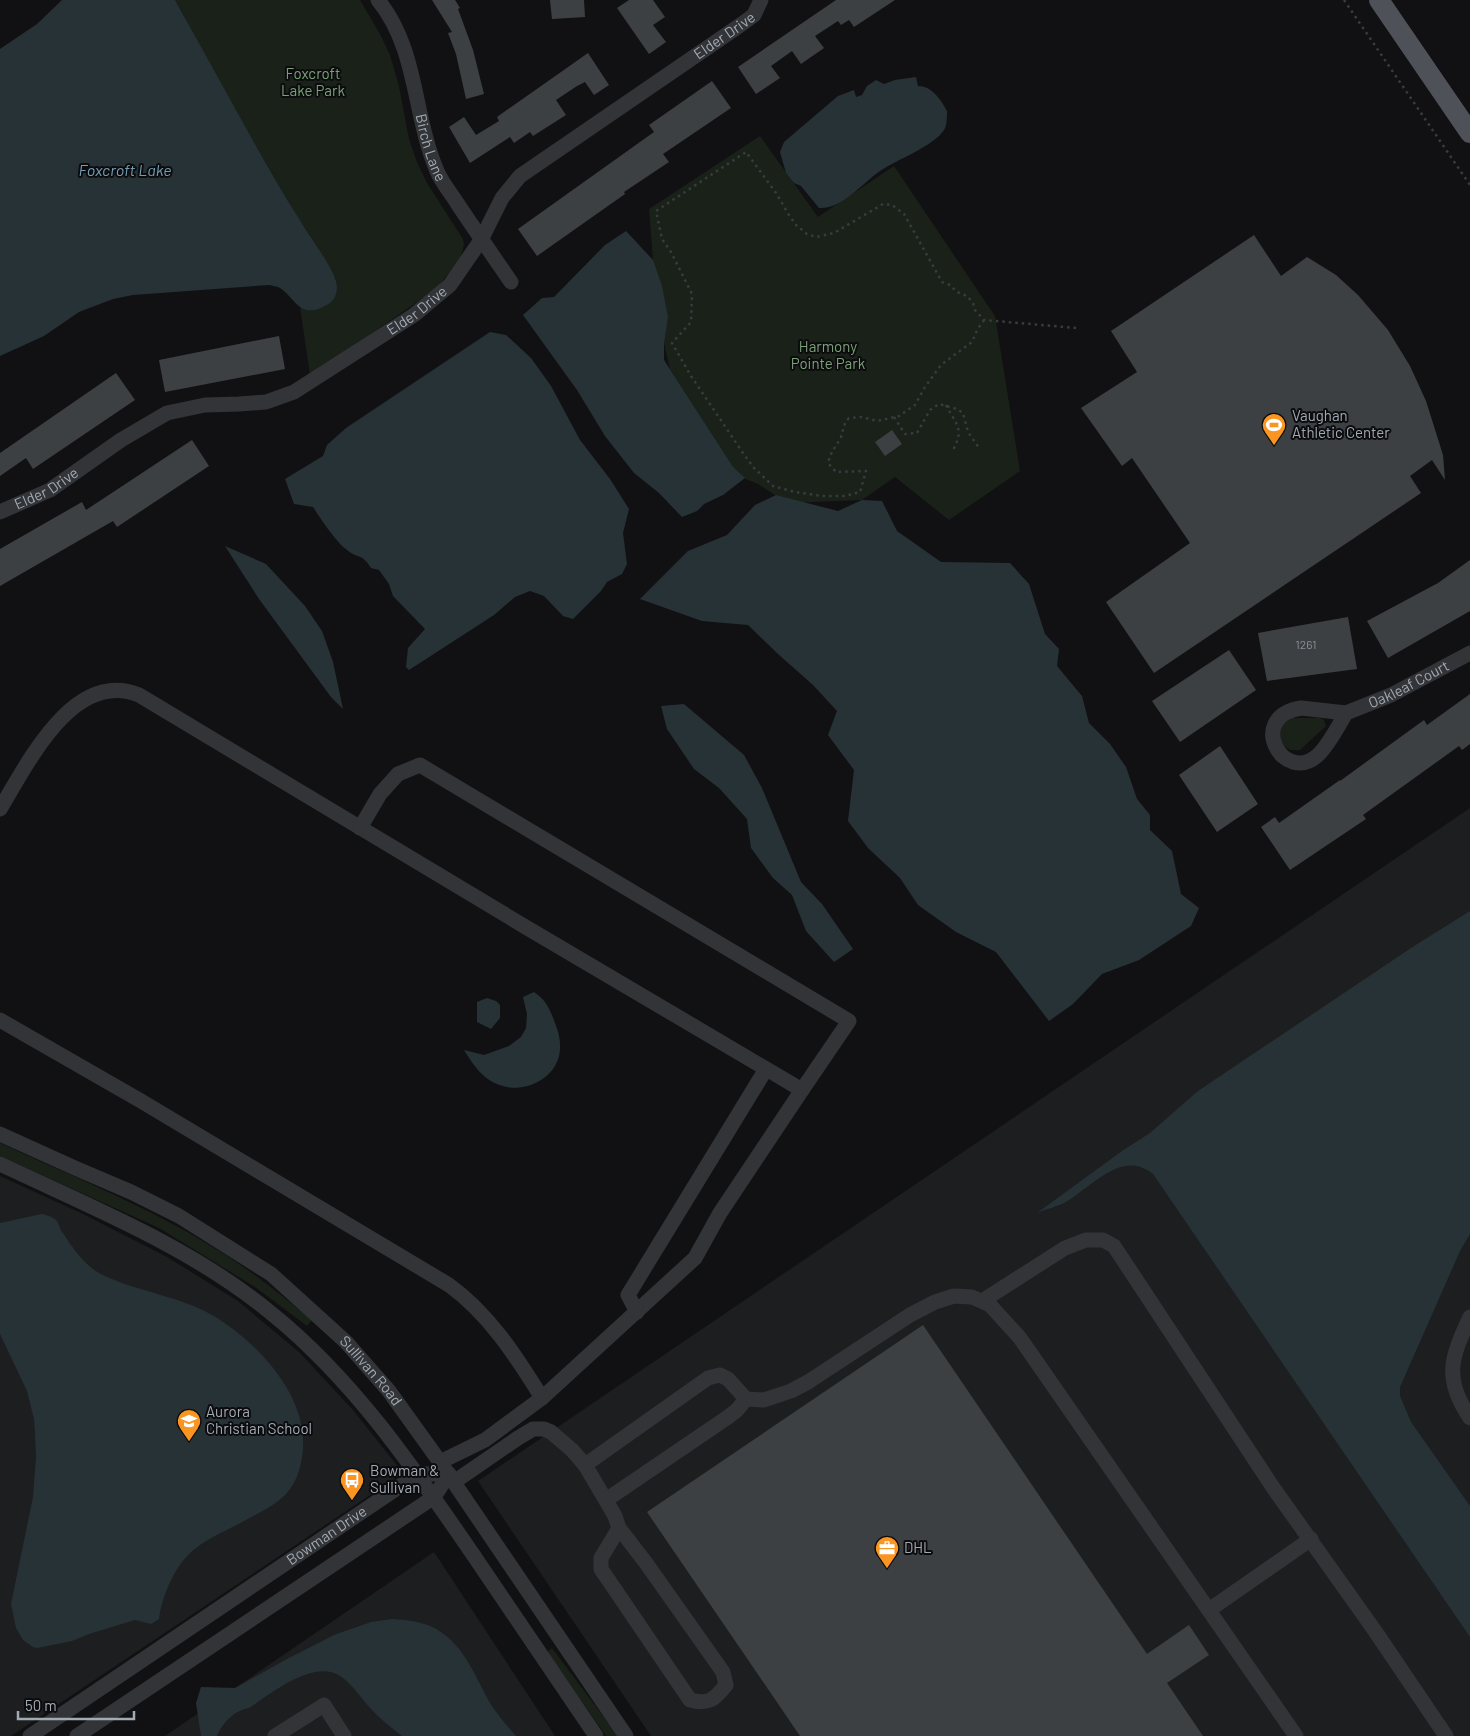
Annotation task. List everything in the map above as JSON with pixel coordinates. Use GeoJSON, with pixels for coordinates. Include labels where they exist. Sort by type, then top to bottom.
{"type":"FeatureCollection","features":[{"type":"Feature","properties":{"kind":"main road"},"geometry":{"type":"LineString","coordinates":[[1379,0],[1470,133]]}},
{"type":"Feature","properties":{"kind":"street","name":"Birch Lane"},"geometry":{"type":"LineString","coordinates":[[378,0],[402,40],[415,85],[423,131],[438,173],[481,240],[511,282]]}},
{"type":"Feature","properties":{"kind":"street","name":"Elder Drive"},"geometry":{"type":"LineString","coordinates":[[0,512],[50,490],[121,440],[166,413],[205,405],[266,402],[294,392],[414,315],[450,285],[481,240],[502,198],[520,176],[739,26],[754,14],[761,0]]}},
{"type":"Feature","properties":{"kind":"street","name":"Oakleaf Court"},"geometry":{"type":"LineString","coordinates":[[1346,713],[1320,754],[1311,760],[1300,763],[1290,761],[1281,755],[1274,746],[1272,736],[1274,725],[1280,716],[1290,710],[1300,708],[1346,713],[1391,695],[1470,653]]}},
{"type":"Feature","properties":{"kind":"street"},"geometry":{"type":"LineString","coordinates":[[0,809],[41,743],[57,722],[79,702],[99,693],[127,690],[139,695],[802,1090]]}},
{"type":"Feature","properties":{"kind":"street"},"geometry":{"type":"LineString","coordinates":[[360,828],[380,794],[398,774],[420,765],[849,1021],[720,1213],[695,1258],[542,1398],[485,1440],[448,1473]]}},
{"type":"Feature","properties":{"kind":"street"},"geometry":{"type":"LineString","coordinates":[[0,1020],[141,1101],[449,1285],[478,1308],[518,1360],[542,1398]]}},
{"type":"Feature","properties":{"kind":"street"},"geometry":{"type":"LineString","coordinates":[[637,1312],[628,1295],[766,1069]]}},
{"type":"Feature","properties":{"kind":"street","name":"Sullivan Road"},"geometry":{"type":"LineString","coordinates":[[0,1134],[131,1192],[180,1216],[271,1274],[346,1342],[389,1391],[448,1473],[626,1736]]}},
{"type":"Feature","properties":{"kind":"street","name":"Sullivan Road"},"geometry":{"type":"LineString","coordinates":[[0,1164],[148,1234],[229,1282],[271,1312],[314,1351],[360,1401],[418,1474],[596,1736]]}},
{"type":"Feature","properties":{"kind":"street"},"geometry":{"type":"LineString","coordinates":[[982,1301],[1065,1248],[1086,1240],[1103,1240],[1114,1246],[1272,1486],[1375,1631],[1446,1736]]}},
{"type":"Feature","properties":{"kind":"street"},"geometry":{"type":"LineString","coordinates":[[585,1465],[708,1378],[720,1375],[728,1379],[746,1399],[764,1400],[808,1382],[910,1315],[934,1302],[954,1296],[972,1297],[990,1305],[1020,1338],[1296,1736]]}},
{"type":"Feature","properties":{"kind":"street"},"geometry":{"type":"LineString","coordinates":[[1470,1316],[1452,1363],[1454,1386],[1461,1404],[1470,1418]]}},
{"type":"Feature","properties":{"kind":"street"},"geometry":{"type":"LineString","coordinates":[[606,1500],[728,1417],[746,1399]]}},
{"type":"Feature","properties":{"kind":"street"},"geometry":{"type":"LineString","coordinates":[[523,1412],[533,1429]]}},
{"type":"Feature","properties":{"kind":"street"},"geometry":{"type":"LineString","coordinates":[[418,1474],[448,1473],[533,1429],[544,1429],[551,1432],[572,1450],[585,1465],[615,1516],[619,1528],[646,1562],[723,1672],[726,1685],[718,1695],[709,1701],[699,1703],[690,1700],[600,1569],[600,1558],[619,1528]]}},
{"type":"Feature","properties":{"kind":"street","name":"Bowman Drive"},"geometry":{"type":"LineString","coordinates":[[77,1736],[434,1497],[448,1473]]}},
{"type":"Feature","properties":{"kind":"street","name":"Bowman Drive"},"geometry":{"type":"LineString","coordinates":[[30,1736],[418,1474]]}},
{"type":"Feature","properties":{"kind":"street"},"geometry":{"type":"LineString","coordinates":[[1209,1610],[1310,1540]]}},
{"type":"Feature","properties":{"kind":"street"},"geometry":{"type":"LineString","coordinates":[[275,1736],[324,1705],[344,1736]]}},
{"type":"Feature","properties":{"kind":"path"},"geometry":{"type":"LineString","coordinates":[[1344,0],[1470,186]]}},
{"type":"Feature","properties":{"kind":"path"},"geometry":{"type":"LineString","coordinates":[[984,320],[976,330],[972,342],[941,365],[915,405],[899,416],[877,421],[862,417],[849,418],[842,426],[842,435],[830,453],[828,463],[836,472],[866,471],[860,492],[845,496],[822,496],[795,492],[774,486],[754,468],[743,453],[691,376],[672,343],[691,322],[692,294],[671,252],[662,239],[656,211],[746,152],[796,225],[807,234],[816,237],[834,233],[883,204],[892,206],[904,214],[942,282],[967,296],[973,303],[975,310],[984,320],[1076,328]]}},
{"type":"Feature","properties":{"kind":"path"},"geometry":{"type":"LineString","coordinates":[[894,417],[905,434],[916,432],[930,410],[939,404],[958,409],[963,413],[968,432],[979,448]]}},
{"type":"Feature","properties":{"kind":"path"},"geometry":{"type":"LineString","coordinates":[[946,406],[958,427],[959,438],[953,450]]}},
{"type":"Feature","properties":{"kind":"shaded area"},"geometry":{"type":"Polygon","coordinates":[[[1470,808],[1470,1736],[651,1736],[478,1481],[1470,808]]]}},
{"type":"Feature","properties":{"kind":"shaded area","name":"Aurora Christian School"},"geometry":{"type":"Polygon","coordinates":[[[0,1176],[83,1214],[167,1257],[238,1301],[299,1352],[353,1410],[403,1473],[11,1736],[0,1736],[0,1176]]]}},
{"type":"Feature","properties":{"kind":"shaded area"},"geometry":{"type":"Polygon","coordinates":[[[434,1552],[555,1736],[165,1736],[434,1552]]]}},
{"type":"Feature","properties":{"kind":"green space","name":"Foxcroft Lake Park"},"geometry":{"type":"Polygon","coordinates":[[[175,0],[360,0],[390,55],[399,86],[409,139],[417,162],[427,183],[463,239],[464,245],[460,260],[435,290],[310,375],[300,307],[306,309],[319,308],[330,302],[337,291],[335,278],[243,123],[175,0]]]}},
{"type":"Feature","properties":{"kind":"green space","name":"Harmony Pointe Park"},"geometry":{"type":"Polygon","coordinates":[[[760,136],[818,217],[894,166],[995,316],[1020,471],[949,520],[895,477],[862,500],[787,503],[758,484],[738,476],[670,369],[657,313],[649,209],[760,136]]]}},
{"type":"Feature","properties":{"kind":"green space"},"geometry":{"type":"Polygon","coordinates":[[[1293,718],[1320,718],[1324,720],[1326,726],[1300,750],[1290,750],[1281,744],[1278,730],[1284,722],[1293,718]]]}},
{"type":"Feature","properties":{"kind":"green space"},"geometry":{"type":"Polygon","coordinates":[[[0,1143],[112,1194],[194,1236],[245,1268],[312,1320],[307,1326],[255,1287],[159,1228],[0,1156],[0,1143]]]}},
{"type":"Feature","properties":{"kind":"green space"},"geometry":{"type":"Polygon","coordinates":[[[552,1648],[618,1736],[606,1736],[547,1652],[552,1648]]]}},
{"type":"Feature","properties":{"kind":"water","name":"Foxcroft Lake"},"geometry":{"type":"Polygon","coordinates":[[[62,0],[175,0],[268,167],[334,275],[337,291],[331,302],[321,308],[307,310],[298,305],[280,288],[269,285],[133,295],[113,299],[79,312],[44,336],[0,356],[0,49],[37,24],[62,0]]]}},
{"type":"Feature","properties":{"kind":"water"},"geometry":{"type":"Polygon","coordinates":[[[916,77],[918,86],[932,91],[947,111],[944,130],[932,142],[880,171],[844,200],[828,207],[819,208],[801,186],[794,183],[786,173],[780,152],[784,142],[838,96],[854,90],[856,97],[862,95],[867,86],[876,80],[884,84],[895,80],[916,77]]]}},
{"type":"Feature","properties":{"kind":"water"},"geometry":{"type":"Polygon","coordinates":[[[626,231],[653,260],[662,286],[668,317],[664,343],[664,360],[733,467],[745,478],[723,495],[704,504],[697,511],[682,517],[659,493],[634,473],[605,436],[577,390],[523,315],[542,298],[554,297],[605,245],[626,231]]]}},
{"type":"Feature","properties":{"kind":"water"},"geometry":{"type":"Polygon","coordinates":[[[490,332],[506,335],[531,358],[551,386],[580,440],[610,479],[629,509],[623,533],[627,564],[622,574],[607,582],[601,591],[573,619],[563,616],[544,596],[530,591],[515,597],[494,615],[409,670],[406,667],[408,648],[425,629],[393,596],[389,584],[379,570],[371,568],[362,558],[351,553],[343,546],[328,530],[313,507],[294,504],[285,479],[323,456],[327,445],[346,428],[490,332]]]}},
{"type":"Feature","properties":{"kind":"water"},"geometry":{"type":"Polygon","coordinates":[[[776,495],[838,511],[862,500],[882,501],[897,531],[941,562],[1010,563],[1029,584],[1045,634],[1059,649],[1057,666],[1082,696],[1089,723],[1110,744],[1126,767],[1137,799],[1150,815],[1150,830],[1172,851],[1181,894],[1199,908],[1191,926],[1139,960],[1102,974],[1073,1004],[1049,1021],[996,952],[956,932],[918,905],[900,878],[868,848],[848,821],[854,770],[828,735],[837,711],[813,685],[748,625],[702,621],[640,599],[688,551],[727,535],[755,505],[776,495]]]}},
{"type":"Feature","properties":{"kind":"water"},"geometry":{"type":"Polygon","coordinates":[[[225,546],[266,564],[305,606],[322,631],[333,662],[343,709],[331,697],[259,599],[225,546]]]}},
{"type":"Feature","properties":{"kind":"water"},"geometry":{"type":"Polygon","coordinates":[[[684,704],[744,755],[762,788],[801,882],[822,904],[853,949],[834,962],[806,931],[792,895],[773,878],[751,848],[747,819],[719,788],[694,769],[667,729],[661,706],[684,704]]]}},
{"type":"Feature","properties":{"kind":"water"},"geometry":{"type":"Polygon","coordinates":[[[1470,911],[1470,1234],[1460,1251],[1400,1387],[1400,1396],[1411,1422],[1470,1506],[1470,1637],[1153,1174],[1141,1167],[1119,1168],[1097,1180],[1066,1202],[1037,1213],[1150,1133],[1198,1091],[1411,948],[1470,911]]]}},
{"type":"Feature","properties":{"kind":"water"},"geometry":{"type":"Polygon","coordinates":[[[534,992],[547,1005],[557,1028],[560,1054],[556,1064],[547,1076],[533,1084],[510,1088],[496,1084],[480,1072],[464,1050],[484,1055],[509,1046],[521,1037],[526,1028],[527,1014],[523,997],[534,992]]]}},
{"type":"Feature","properties":{"kind":"water"},"geometry":{"type":"Polygon","coordinates":[[[487,998],[496,1001],[500,1005],[500,1018],[491,1029],[477,1022],[477,1002],[487,998]]]}},
{"type":"Feature","properties":{"kind":"water","name":"Aurora Christian School"},"geometry":{"type":"Polygon","coordinates":[[[42,1214],[56,1220],[76,1252],[98,1273],[131,1286],[186,1303],[212,1315],[247,1340],[278,1374],[290,1394],[299,1414],[303,1435],[300,1467],[289,1491],[270,1506],[208,1540],[189,1554],[183,1560],[169,1584],[159,1619],[151,1624],[135,1620],[72,1641],[37,1648],[23,1640],[16,1628],[11,1604],[33,1497],[36,1457],[34,1419],[27,1391],[0,1334],[0,1223],[42,1214]]]}},
{"type":"Feature","properties":{"kind":"water"},"geometry":{"type":"Polygon","coordinates":[[[392,1619],[425,1624],[441,1632],[451,1640],[466,1659],[490,1703],[516,1736],[402,1736],[375,1714],[345,1679],[329,1672],[318,1672],[293,1680],[249,1708],[234,1714],[217,1736],[201,1736],[196,1703],[201,1687],[235,1688],[334,1635],[371,1622],[392,1619]]]}},
{"type":"Feature","properties":{"kind":"building"},"geometry":{"type":"Polygon","coordinates":[[[432,0],[455,0],[460,8],[458,9],[473,50],[484,94],[466,99],[456,54],[448,33],[452,32],[432,0]]]}},
{"type":"Feature","properties":{"kind":"building"},"geometry":{"type":"Polygon","coordinates":[[[550,0],[584,0],[585,17],[552,19],[550,0]]]}},
{"type":"Feature","properties":{"kind":"building"},"geometry":{"type":"Polygon","coordinates":[[[629,0],[653,0],[665,17],[653,25],[666,42],[649,54],[617,8],[629,0]]]}},
{"type":"Feature","properties":{"kind":"building"},"geometry":{"type":"Polygon","coordinates":[[[836,0],[895,0],[854,27],[849,20],[841,25],[838,21],[815,36],[824,48],[801,64],[792,51],[771,66],[780,78],[756,94],[738,67],[836,0]]]}},
{"type":"Feature","properties":{"kind":"building"},"geometry":{"type":"Polygon","coordinates":[[[588,53],[609,85],[594,95],[585,82],[577,86],[556,100],[566,115],[533,136],[530,132],[514,143],[510,137],[470,163],[449,127],[464,117],[476,135],[499,121],[497,117],[588,53]]]}},
{"type":"Feature","properties":{"kind":"building"},"geometry":{"type":"Polygon","coordinates":[[[712,81],[731,108],[663,154],[669,162],[624,192],[625,194],[537,256],[518,229],[654,132],[649,125],[712,81]]]}},
{"type":"Feature","properties":{"kind":"building","name":"Vaughan Athletic Center"},"geometry":{"type":"Polygon","coordinates":[[[1254,235],[1281,276],[1307,257],[1336,275],[1358,295],[1388,330],[1410,366],[1426,401],[1443,455],[1445,480],[1432,460],[1410,476],[1421,493],[1154,673],[1106,602],[1190,543],[1132,458],[1122,466],[1081,408],[1137,372],[1111,331],[1254,235]]]}},
{"type":"Feature","properties":{"kind":"building"},"geometry":{"type":"Polygon","coordinates":[[[279,336],[285,369],[165,392],[159,360],[279,336]]]}},
{"type":"Feature","properties":{"kind":"building"},"geometry":{"type":"Polygon","coordinates":[[[116,373],[135,400],[33,469],[26,458],[0,476],[0,453],[116,373]]]}},
{"type":"Feature","properties":{"kind":"building"},"geometry":{"type":"Polygon","coordinates":[[[892,430],[902,444],[885,456],[875,442],[892,430]]]}},
{"type":"Feature","properties":{"kind":"building"},"geometry":{"type":"Polygon","coordinates":[[[192,440],[209,466],[117,527],[113,521],[0,586],[0,549],[82,502],[86,510],[192,440]]]}},
{"type":"Feature","properties":{"kind":"building"},"geometry":{"type":"Polygon","coordinates":[[[1470,560],[1470,611],[1388,658],[1367,621],[1438,583],[1470,560]]]}},
{"type":"Feature","properties":{"kind":"building"},"geometry":{"type":"Polygon","coordinates":[[[1348,617],[1357,669],[1267,681],[1258,633],[1348,617]]]}},
{"type":"Feature","properties":{"kind":"building"},"geometry":{"type":"Polygon","coordinates":[[[1229,650],[1256,690],[1180,742],[1152,701],[1229,650]]]}},
{"type":"Feature","properties":{"kind":"building"},"geometry":{"type":"Polygon","coordinates":[[[1470,694],[1470,744],[1462,750],[1459,746],[1363,815],[1366,819],[1290,870],[1261,827],[1275,817],[1279,823],[1424,720],[1427,725],[1470,694]]]}},
{"type":"Feature","properties":{"kind":"building"},"geometry":{"type":"Polygon","coordinates":[[[1220,746],[1258,804],[1217,832],[1179,775],[1220,746]]]}},
{"type":"Feature","properties":{"kind":"building","name":"DHL"},"geometry":{"type":"Polygon","coordinates":[[[923,1325],[1147,1654],[1189,1625],[1209,1655],[1167,1683],[1203,1736],[800,1736],[647,1512],[923,1325]]]}},
{"type":"Feature","properties":{"kind":"place","name":"Vaughan Athletic Center"},"geometry":{"type":"Point","coordinates":[1274,446]}},
{"type":"Feature","properties":{"kind":"place","name":"Aurora Christian School"},"geometry":{"type":"Point","coordinates":[189,1442]}},
{"type":"Feature","properties":{"kind":"place","name":"Bowman & Sullivan"},"geometry":{"type":"Point","coordinates":[352,1501]}},
{"type":"Feature","properties":{"kind":"place","name":"DHL"},"geometry":{"type":"Point","coordinates":[887,1569]}}]}
